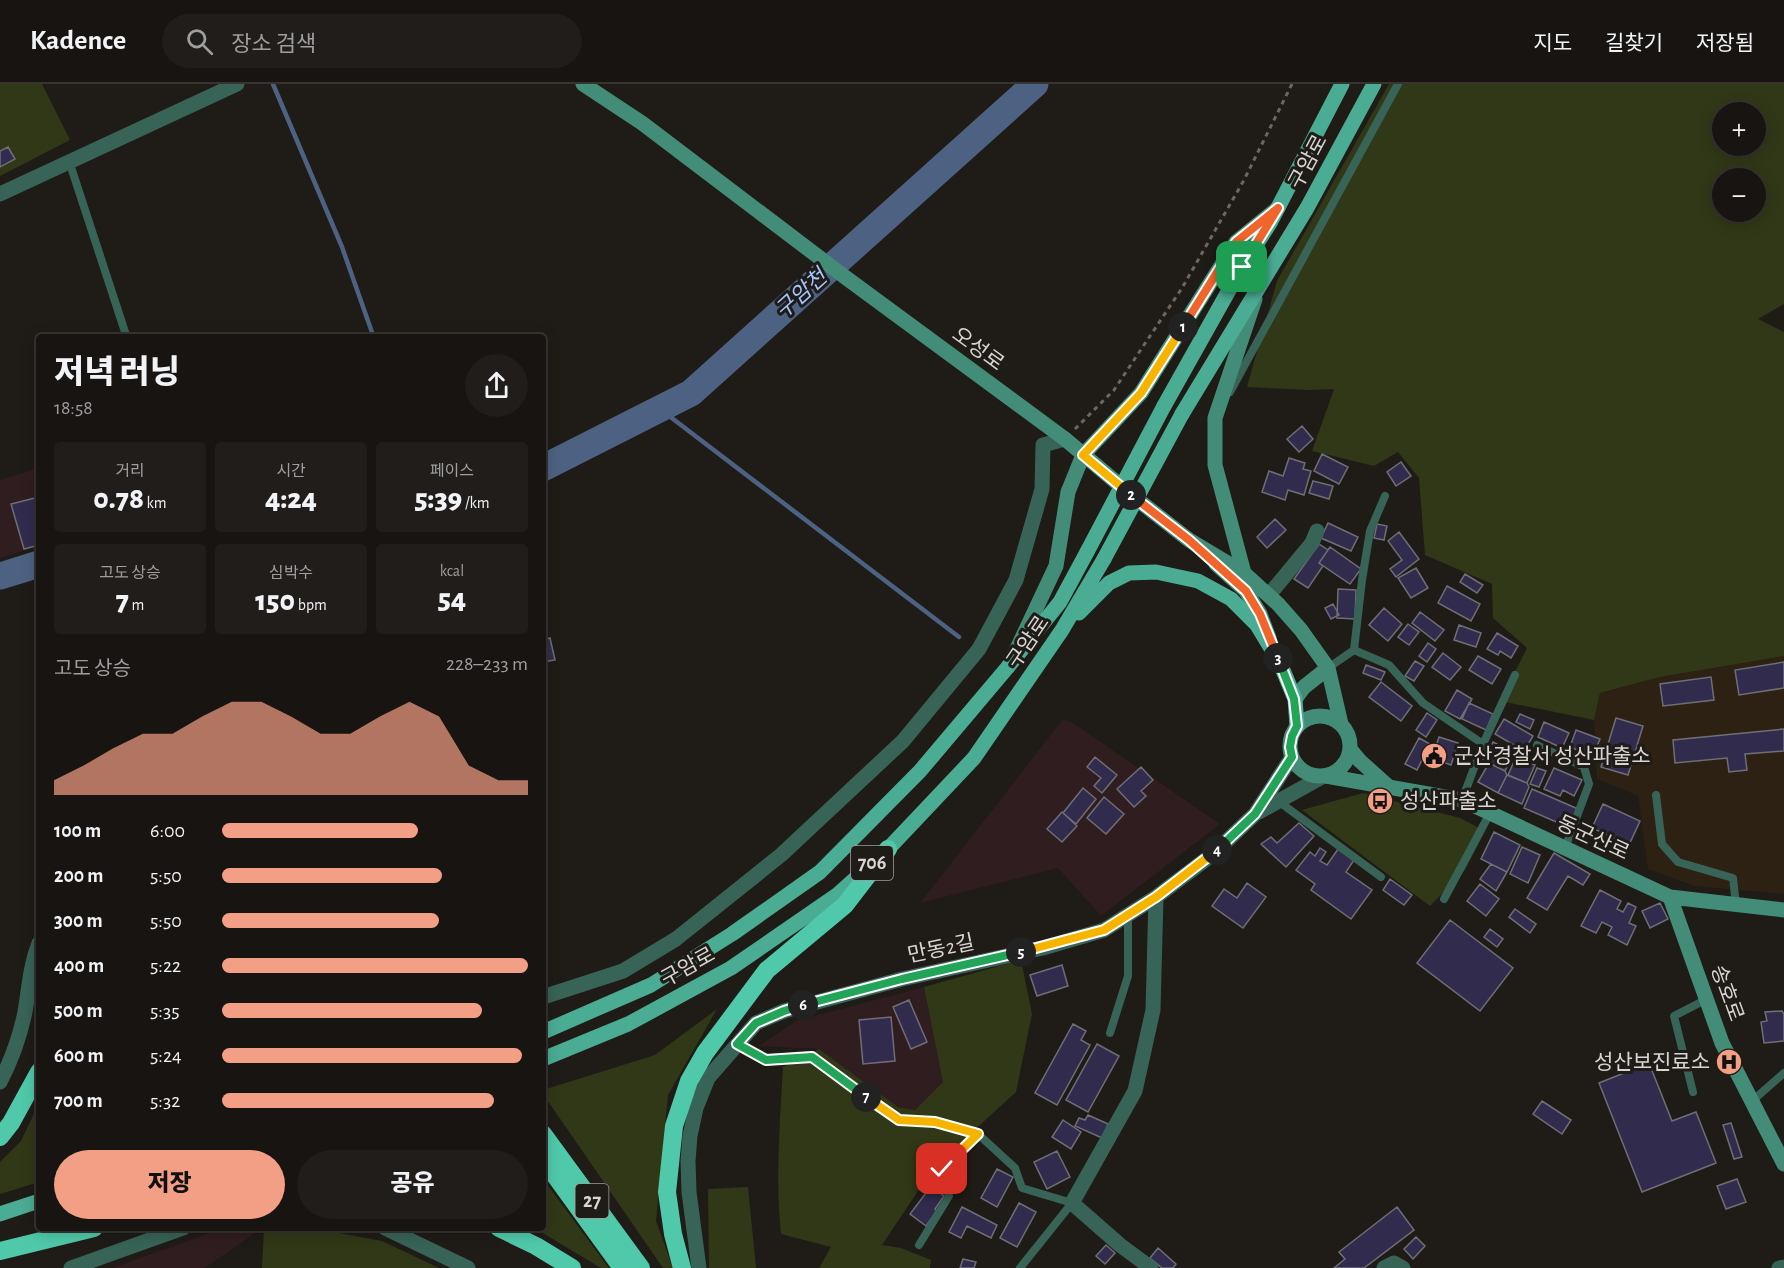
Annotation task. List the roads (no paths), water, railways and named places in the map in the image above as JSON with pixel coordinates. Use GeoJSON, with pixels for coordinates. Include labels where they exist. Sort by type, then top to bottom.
{"type":"FeatureCollection","features":[{"type":"Feature","properties":{"kind":"highway"},"geometry":{"type":"LineString","coordinates":[[682,1268],[673,1234],[667,1192],[674,1126],[689,1081],[705,1053],[767,970],[845,905],[888,849]]}},
{"type":"Feature","properties":{"kind":"highway"},"geometry":{"type":"LineString","coordinates":[[0,1137],[11,1123],[36,1077]]}},
{"type":"Feature","properties":{"kind":"highway","name":"27"},"geometry":{"type":"LineString","coordinates":[[546,1138],[641,1268]]}},
{"type":"Feature","properties":{"kind":"highway"},"geometry":{"type":"LineString","coordinates":[[546,1163],[622,1268]]}},
{"type":"Feature","properties":{"kind":"highway"},"geometry":{"type":"LineString","coordinates":[[0,1250],[81,1231]]}},
{"type":"Feature","properties":{"kind":"highway"},"geometry":{"type":"LineString","coordinates":[[505,1231],[536,1246],[572,1268]]}},
{"type":"Feature","properties":{"kind":"main road","name":"오성로"},"geometry":{"type":"LineString","coordinates":[[583,84],[642,123],[845,277],[1065,439],[1189,540],[1244,573],[1269,595],[1301,630],[1328,668]]}},
{"type":"Feature","properties":{"kind":"main road","name":"구암로"},"geometry":{"type":"LineString","coordinates":[[546,1031],[651,985],[732,934],[820,872],[920,771],[1007,668],[1060,602],[1164,406],[1278,208],[1342,84]]}},
{"type":"Feature","properties":{"kind":"main road","name":"구암로"},"geometry":{"type":"LineString","coordinates":[[546,1058],[628,1024],[731,968],[837,895],[888,849],[974,758],[1062,630],[1104,559],[1182,414],[1257,294],[1307,208],[1374,84]]}},
{"type":"Feature","properties":{"kind":"main road"},"geometry":{"type":"LineString","coordinates":[[1007,668],[1056,566],[1068,492],[1083,455],[1141,393],[1236,242],[1278,208]]}},
{"type":"Feature","properties":{"kind":"main road"},"geometry":{"type":"LineString","coordinates":[[1244,573],[1215,465],[1215,418],[1257,294]]}},
{"type":"Feature","properties":{"kind":"main road"},"geometry":{"type":"LineString","coordinates":[[1189,540],[1246,591],[1260,614],[1294,699],[1297,726]]}},
{"type":"Feature","properties":{"kind":"main road"},"geometry":{"type":"LineString","coordinates":[[1062,630],[1109,583],[1129,573],[1172,574],[1198,581],[1231,599],[1257,625],[1280,663]]}},
{"type":"Feature","properties":{"kind":"main road"},"geometry":{"type":"LineString","coordinates":[[1294,699],[1328,668],[1341,724]]}},
{"type":"Feature","properties":{"kind":"main road"},"geometry":{"type":"LineString","coordinates":[[1350,749],[1343,766],[1335,773],[1324,776],[1309,775],[1298,768],[1290,747],[1297,726],[1305,720],[1323,716],[1333,719],[1346,731],[1350,749],[1389,787]]}},
{"type":"Feature","properties":{"kind":"main road","name":"동군산로"},"geometry":{"type":"LineString","coordinates":[[1324,776],[1462,800],[1670,897],[1784,910]]}},
{"type":"Feature","properties":{"kind":"main road","name":"송호로"},"geometry":{"type":"LineString","coordinates":[[1670,897],[1722,1043],[1784,1164]]}},
{"type":"Feature","properties":{"kind":"main road"},"geometry":{"type":"LineString","coordinates":[[0,1214],[36,1202]]}},
{"type":"Feature","properties":{"kind":"main road"},"geometry":{"type":"LineString","coordinates":[[0,1250],[48,1231]]}},
{"type":"Feature","properties":{"kind":"street"},"geometry":{"type":"LineString","coordinates":[[0,194],[237,84]]}},
{"type":"Feature","properties":{"kind":"street"},"geometry":{"type":"LineString","coordinates":[[546,996],[623,971],[676,939],[782,855],[903,741],[980,649],[1016,580],[1042,489],[1043,445],[1065,439]]}},
{"type":"Feature","properties":{"kind":"street"},"geometry":{"type":"LineString","coordinates":[[1269,595],[1312,543],[1317,531]]}},
{"type":"Feature","properties":{"kind":"street"},"geometry":{"type":"LineString","coordinates":[[1255,814],[1292,757]]}},
{"type":"Feature","properties":{"kind":"street"},"geometry":{"type":"LineString","coordinates":[[1255,814],[1324,776]]}},
{"type":"Feature","properties":{"kind":"street","name":"만동2길"},"geometry":{"type":"LineString","coordinates":[[699,1268],[689,1192],[688,1161],[696,1108],[708,1078],[756,1023],[784,1011],[902,979],[1043,948],[1104,930],[1156,897],[1213,854],[1255,814]]}},
{"type":"Feature","properties":{"kind":"street"},"geometry":{"type":"LineString","coordinates":[[1151,1268],[1120,1245],[1072,1203],[1135,1091],[1153,1010],[1156,897]]}},
{"type":"Feature","properties":{"kind":"street"},"geometry":{"type":"LineString","coordinates":[[0,1082],[8,1067],[24,1012],[31,963],[36,950]]}},
{"type":"Feature","properties":{"kind":"street"},"geometry":{"type":"LineString","coordinates":[[71,1268],[175,1231]]}},
{"type":"Feature","properties":{"kind":"street"},"geometry":{"type":"LineString","coordinates":[[391,1231],[468,1268]]}},
{"type":"Feature","properties":{"kind":"street"},"geometry":{"type":"LineString","coordinates":[[1384,1268],[1394,1263],[1403,1268]]}},
{"type":"Feature","properties":{"kind":"street"},"geometry":{"type":"LineString","coordinates":[[1779,1268],[1784,1267]]}},
{"type":"Feature","properties":{"kind":"lane"},"geometry":{"type":"LineString","coordinates":[[1215,418],[1398,84]]}},
{"type":"Feature","properties":{"kind":"lane"},"geometry":{"type":"LineString","coordinates":[[69,161],[126,334]]}},
{"type":"Feature","properties":{"kind":"lane"},"geometry":{"type":"LineString","coordinates":[[1328,668],[1354,650],[1370,531],[1385,496]]}},
{"type":"Feature","properties":{"kind":"lane"},"geometry":{"type":"LineString","coordinates":[[1354,650],[1389,665],[1423,703],[1483,744]]}},
{"type":"Feature","properties":{"kind":"lane"},"geometry":{"type":"LineString","coordinates":[[1462,800],[1483,744],[1515,675]]}},
{"type":"Feature","properties":{"kind":"lane"},"geometry":{"type":"LineString","coordinates":[[1537,745],[1584,767],[1589,784],[1565,848]]}},
{"type":"Feature","properties":{"kind":"lane"},"geometry":{"type":"LineString","coordinates":[[1656,795],[1662,844],[1678,862],[1733,878],[1736,905]]}},
{"type":"Feature","properties":{"kind":"lane"},"geometry":{"type":"LineString","coordinates":[[1278,801],[1381,877]]}},
{"type":"Feature","properties":{"kind":"lane"},"geometry":{"type":"LineString","coordinates":[[1444,899],[1490,813]]}},
{"type":"Feature","properties":{"kind":"lane"},"geometry":{"type":"LineString","coordinates":[[1110,1032],[1128,976],[1128,915]]}},
{"type":"Feature","properties":{"kind":"lane"},"geometry":{"type":"LineString","coordinates":[[1693,1092],[1674,1016],[1707,999]]}},
{"type":"Feature","properties":{"kind":"lane"},"geometry":{"type":"LineString","coordinates":[[737,1044],[766,1060],[812,1057],[899,1120],[935,1122],[978,1134],[1015,1168],[1022,1188],[1072,1203],[1020,1268]]}},
{"type":"Feature","properties":{"kind":"lane"},"geometry":{"type":"LineString","coordinates":[[1752,1101],[1784,1073]]}},
{"type":"Feature","properties":{"kind":"lane"},"geometry":{"type":"LineString","coordinates":[[918,1245],[949,1196],[942,1169],[978,1134]]}},
{"type":"Feature","properties":{"kind":"waterway"},"geometry":{"type":"LineString","coordinates":[[273,84],[342,247],[373,334]]}},
{"type":"Feature","properties":{"kind":"waterway","name":"구암천"},"geometry":{"type":"LineString","coordinates":[[546,466],[691,393],[1035,84]]}},
{"type":"Feature","properties":{"kind":"waterway"},"geometry":{"type":"LineString","coordinates":[[660,409],[959,637]]}},
{"type":"Feature","properties":{"kind":"waterway","name":"구암천"},"geometry":{"type":"LineString","coordinates":[[0,576],[36,565]]}},
{"type":"Feature","properties":{"kind":"place","name":"군산경찰서 성산파출소"},"geometry":{"type":"Point","coordinates":[1434,756]}},
{"type":"Feature","properties":{"kind":"place","name":"성산파출소"},"geometry":{"type":"Point","coordinates":[1380,801]}},
{"type":"Feature","properties":{"kind":"place","name":"성산보진료소"},"geometry":{"type":"Point","coordinates":[1729,1062]}}]}
